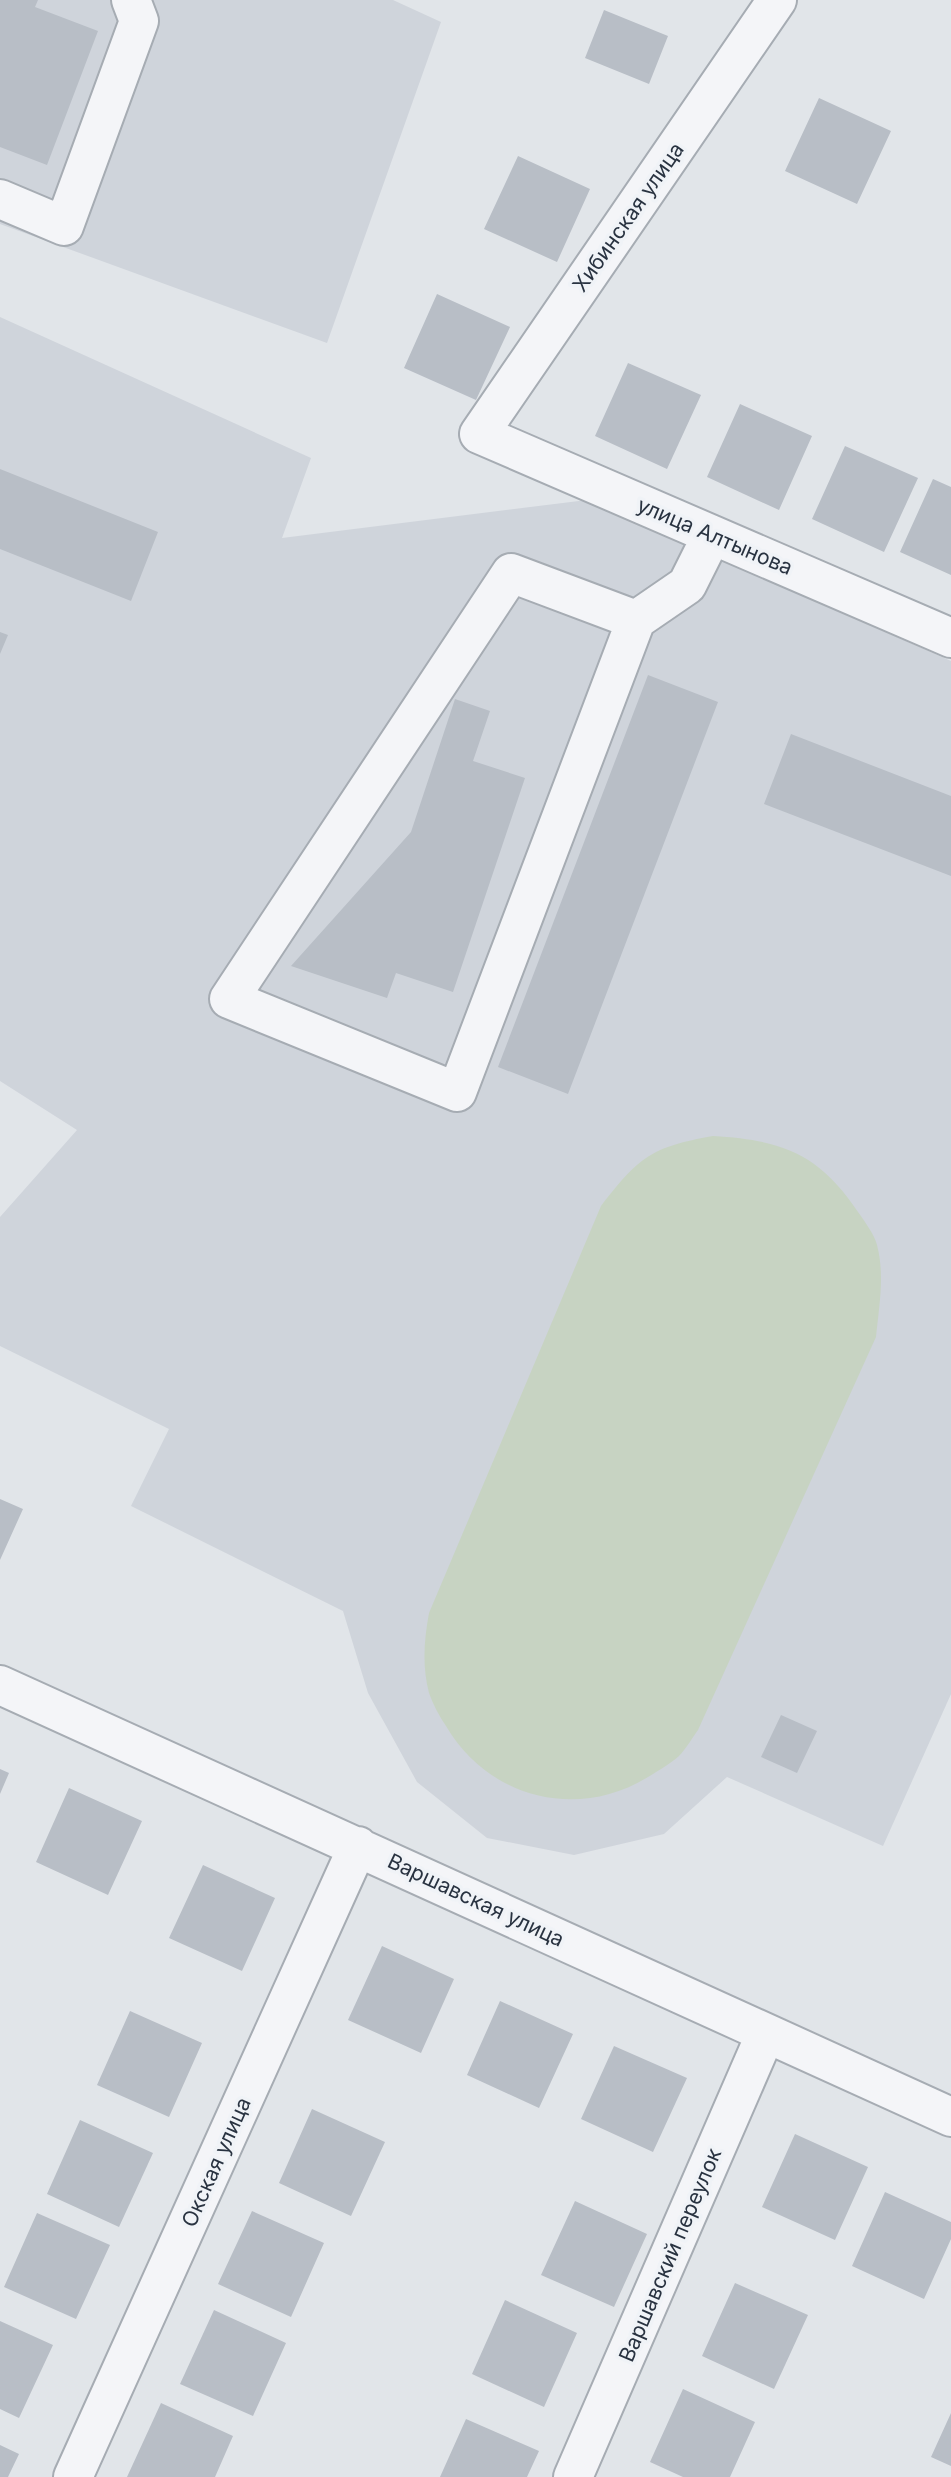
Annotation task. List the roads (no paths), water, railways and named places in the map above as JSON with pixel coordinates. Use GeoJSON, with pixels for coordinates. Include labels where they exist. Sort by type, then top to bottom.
{"type":"FeatureCollection","features":[{"type":"Feature","properties":{"kind":"street"},"geometry":{"type":"LineString","coordinates":[[0,199],[64,226],[139,21],[131,0]]}},
{"type":"Feature","properties":{"kind":"street","name":"Хибинская улица"},"geometry":{"type":"LineString","coordinates":[[479,434],[777,0]]}},
{"type":"Feature","properties":{"kind":"street","name":"улица Алтынова"},"geometry":{"type":"LineString","coordinates":[[479,434],[951,638]]}},
{"type":"Feature","properties":{"kind":"street"},"geometry":{"type":"LineString","coordinates":[[636,620],[511,573],[229,999],[457,1092],[636,620],[687,585],[712,535]]}},
{"type":"Feature","properties":{"kind":"street","name":"Варшавская улица"},"geometry":{"type":"LineString","coordinates":[[0,1685],[951,2117]]}},
{"type":"Feature","properties":{"kind":"street","name":"Окская улица"},"geometry":{"type":"LineString","coordinates":[[73,2477],[358,1846]]}},
{"type":"Feature","properties":{"kind":"street","name":"Варшавский переулок"},"geometry":{"type":"LineString","coordinates":[[573,2477],[766,2033]]}}]}
